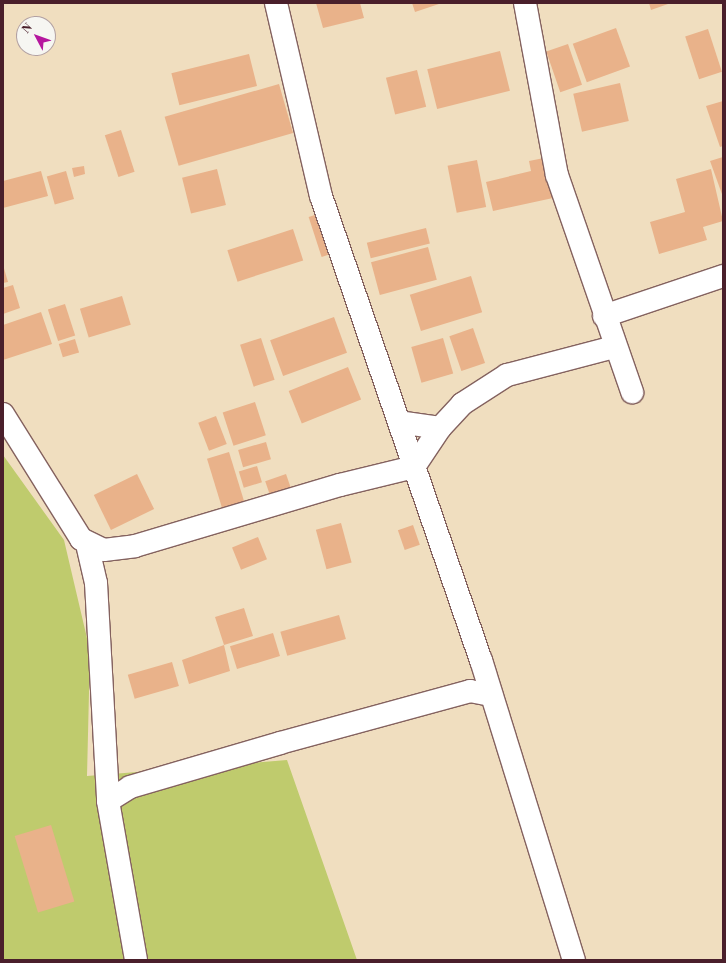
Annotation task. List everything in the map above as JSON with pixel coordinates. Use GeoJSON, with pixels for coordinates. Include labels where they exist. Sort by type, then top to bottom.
{"type":"FeatureCollection","features":[{"type":"Feature","properties":{"kind":"street"},"geometry":{"type":"LineString","coordinates":[[276,3],[321,196],[481,660],[481,693],[574,960]]}},
{"type":"Feature","properties":{"kind":"street"},"geometry":{"type":"LineString","coordinates":[[525,3],[556,175],[614,347],[632,392]]}},
{"type":"Feature","properties":{"kind":"street"},"geometry":{"type":"LineString","coordinates":[[604,316],[723,276]]}},
{"type":"Feature","properties":{"kind":"street"},"geometry":{"type":"LineString","coordinates":[[3,414],[81,539],[87,544],[104,550],[135,546],[414,467],[440,428],[462,404],[507,375],[614,347]]}},
{"type":"Feature","properties":{"kind":"street"},"geometry":{"type":"LineString","coordinates":[[399,422],[440,428]]}},
{"type":"Feature","properties":{"kind":"street"},"geometry":{"type":"LineString","coordinates":[[87,544],[96,583],[108,801],[136,960]]}},
{"type":"Feature","properties":{"kind":"street"},"geometry":{"type":"LineString","coordinates":[[108,801],[130,787],[481,693]]}},
{"type":"Feature","properties":{"kind":"street"},"geometry":{"type":"LineString","coordinates":[[107,779],[130,787]]}},
{"type":"Feature","properties":{"kind":"green space"},"geometry":{"type":"Polygon","coordinates":[[[3,455],[64,540],[90,651],[87,776],[287,760],[357,960],[3,960],[3,455]]]}},
{"type":"Feature","properties":{"kind":"building"},"geometry":{"type":"Polygon","coordinates":[[[316,3],[360,3],[364,18],[323,28],[316,3]]]}},
{"type":"Feature","properties":{"kind":"building"},"geometry":{"type":"Polygon","coordinates":[[[412,3],[442,3],[415,12],[412,3]]]}},
{"type":"Feature","properties":{"kind":"building"},"geometry":{"type":"Polygon","coordinates":[[[649,3],[667,3],[668,4],[651,10],[649,3]]]}},
{"type":"Feature","properties":{"kind":"building"},"geometry":{"type":"Polygon","coordinates":[[[616,28],[630,67],[587,82],[573,44],[616,28]]]}},
{"type":"Feature","properties":{"kind":"building"},"geometry":{"type":"Polygon","coordinates":[[[708,29],[722,72],[699,79],[685,36],[708,29]]]}},
{"type":"Feature","properties":{"kind":"building"},"geometry":{"type":"Polygon","coordinates":[[[568,44],[582,85],[560,92],[546,51],[568,44]]]}},
{"type":"Feature","properties":{"kind":"building"},"geometry":{"type":"Polygon","coordinates":[[[500,51],[510,91],[437,109],[427,69],[500,51]]]}},
{"type":"Feature","properties":{"kind":"building"},"geometry":{"type":"Polygon","coordinates":[[[249,54],[257,86],[179,105],[171,73],[249,54]]]}},
{"type":"Feature","properties":{"kind":"building"},"geometry":{"type":"Polygon","coordinates":[[[417,70],[426,107],[395,115],[386,78],[417,70]]]}},
{"type":"Feature","properties":{"kind":"building"},"geometry":{"type":"Polygon","coordinates":[[[620,83],[629,121],[582,132],[573,94],[620,83]]]}},
{"type":"Feature","properties":{"kind":"building"},"geometry":{"type":"Polygon","coordinates":[[[279,84],[293,133],[179,166],[165,117],[279,84]]]}},
{"type":"Feature","properties":{"kind":"building"},"geometry":{"type":"Polygon","coordinates":[[[723,101],[723,146],[720,147],[706,106],[723,101]]]}},
{"type":"Feature","properties":{"kind":"building"},"geometry":{"type":"Polygon","coordinates":[[[121,130],[135,172],[118,177],[105,135],[121,130]]]}},
{"type":"Feature","properties":{"kind":"building"},"geometry":{"type":"Polygon","coordinates":[[[723,157],[723,197],[710,161],[723,157]]]}},
{"type":"Feature","properties":{"kind":"building"},"geometry":{"type":"Polygon","coordinates":[[[544,158],[553,198],[493,211],[486,182],[531,171],[529,161],[544,158]]]}},
{"type":"Feature","properties":{"kind":"building"},"geometry":{"type":"Polygon","coordinates":[[[477,160],[486,207],[457,213],[448,166],[477,160]]]}},
{"type":"Feature","properties":{"kind":"building"},"geometry":{"type":"Polygon","coordinates":[[[84,166],[85,174],[74,177],[72,168],[84,166]]]}},
{"type":"Feature","properties":{"kind":"building"},"geometry":{"type":"Polygon","coordinates":[[[217,169],[226,205],[191,214],[182,178],[217,169]]]}},
{"type":"Feature","properties":{"kind":"building"},"geometry":{"type":"Polygon","coordinates":[[[711,169],[723,221],[703,227],[707,240],[659,254],[650,222],[685,212],[676,179],[711,169]]]}},
{"type":"Feature","properties":{"kind":"building"},"geometry":{"type":"Polygon","coordinates":[[[41,171],[48,196],[3,208],[3,181],[41,171]]]}},
{"type":"Feature","properties":{"kind":"building"},"geometry":{"type":"Polygon","coordinates":[[[66,171],[74,199],[55,204],[47,177],[66,171]]]}},
{"type":"Feature","properties":{"kind":"building"},"geometry":{"type":"Polygon","coordinates":[[[321,213],[334,253],[322,257],[309,217],[321,213]]]}},
{"type":"Feature","properties":{"kind":"building"},"geometry":{"type":"Polygon","coordinates":[[[426,228],[430,244],[371,258],[367,243],[426,228]]]}},
{"type":"Feature","properties":{"kind":"building"},"geometry":{"type":"Polygon","coordinates":[[[293,229],[303,260],[238,282],[227,250],[293,229]]]}},
{"type":"Feature","properties":{"kind":"building"},"geometry":{"type":"Polygon","coordinates":[[[428,247],[437,280],[380,295],[371,262],[428,247]]]}},
{"type":"Feature","properties":{"kind":"building"},"geometry":{"type":"Polygon","coordinates":[[[3,265],[8,282],[3,283],[3,265]]]}},
{"type":"Feature","properties":{"kind":"building"},"geometry":{"type":"Polygon","coordinates":[[[471,276],[482,312],[421,331],[410,295],[471,276]]]}},
{"type":"Feature","properties":{"kind":"building"},"geometry":{"type":"Polygon","coordinates":[[[13,285],[20,308],[3,314],[3,288],[13,285]]]}},
{"type":"Feature","properties":{"kind":"building"},"geometry":{"type":"Polygon","coordinates":[[[122,296],[131,325],[89,338],[80,309],[122,296]]]}},
{"type":"Feature","properties":{"kind":"building"},"geometry":{"type":"Polygon","coordinates":[[[65,304],[75,335],[58,341],[48,310],[65,304]]]}},
{"type":"Feature","properties":{"kind":"building"},"geometry":{"type":"Polygon","coordinates":[[[41,312],[52,344],[3,360],[3,325],[41,312]]]}},
{"type":"Feature","properties":{"kind":"building"},"geometry":{"type":"Polygon","coordinates":[[[334,317],[347,353],[283,376],[270,340],[334,317]]]}},
{"type":"Feature","properties":{"kind":"building"},"geometry":{"type":"Polygon","coordinates":[[[473,328],[485,363],[461,371],[449,336],[473,328]]]}},
{"type":"Feature","properties":{"kind":"building"},"geometry":{"type":"Polygon","coordinates":[[[261,338],[275,380],[254,387],[240,345],[261,338]]]}},
{"type":"Feature","properties":{"kind":"building"},"geometry":{"type":"Polygon","coordinates":[[[443,338],[453,374],[421,383],[411,347],[443,338]]]}},
{"type":"Feature","properties":{"kind":"building"},"geometry":{"type":"Polygon","coordinates":[[[75,339],[79,352],[63,357],[59,344],[75,339]]]}},
{"type":"Feature","properties":{"kind":"building"},"geometry":{"type":"Polygon","coordinates":[[[348,367],[361,399],[302,423],[289,391],[348,367]]]}},
{"type":"Feature","properties":{"kind":"building"},"geometry":{"type":"Polygon","coordinates":[[[255,402],[266,435],[233,446],[223,413],[255,402]]]}},
{"type":"Feature","properties":{"kind":"building"},"geometry":{"type":"Polygon","coordinates":[[[216,416],[227,444],[209,451],[198,423],[216,416]]]}},
{"type":"Feature","properties":{"kind":"building"},"geometry":{"type":"Polygon","coordinates":[[[266,442],[271,459],[243,467],[238,450],[266,442]]]}},
{"type":"Feature","properties":{"kind":"building"},"geometry":{"type":"Polygon","coordinates":[[[229,452],[245,505],[223,511],[207,459],[229,452]]]}},
{"type":"Feature","properties":{"kind":"building"},"geometry":{"type":"Polygon","coordinates":[[[257,466],[262,482],[244,488],[239,472],[257,466]]]}},
{"type":"Feature","properties":{"kind":"building"},"geometry":{"type":"Polygon","coordinates":[[[137,474],[154,509],[111,530],[94,495],[137,474]]]}},
{"type":"Feature","properties":{"kind":"building"},"geometry":{"type":"Polygon","coordinates":[[[286,474],[292,491],[271,498],[265,481],[286,474]]]}},
{"type":"Feature","properties":{"kind":"building"},"geometry":{"type":"Polygon","coordinates":[[[341,523],[352,563],[326,569],[316,530],[341,523]]]}},
{"type":"Feature","properties":{"kind":"building"},"geometry":{"type":"Polygon","coordinates":[[[413,525],[420,545],[405,550],[398,530],[413,525]]]}},
{"type":"Feature","properties":{"kind":"building"},"geometry":{"type":"Polygon","coordinates":[[[258,537],[267,559],[241,570],[232,547],[258,537]]]}},
{"type":"Feature","properties":{"kind":"building"},"geometry":{"type":"Polygon","coordinates":[[[244,608],[253,636],[224,645],[215,617],[244,608]]]}},
{"type":"Feature","properties":{"kind":"building"},"geometry":{"type":"Polygon","coordinates":[[[339,615],[346,639],[287,656],[280,632],[339,615]]]}},
{"type":"Feature","properties":{"kind":"building"},"geometry":{"type":"Polygon","coordinates":[[[273,633],[280,656],[237,669],[230,646],[273,633]]]}},
{"type":"Feature","properties":{"kind":"building"},"geometry":{"type":"Polygon","coordinates":[[[224,645],[230,671],[189,684],[182,660],[224,645]]]}},
{"type":"Feature","properties":{"kind":"building"},"geometry":{"type":"Polygon","coordinates":[[[172,662],[179,686],[135,699],[128,675],[172,662]]]}},
{"type":"Feature","properties":{"kind":"building"},"geometry":{"type":"Polygon","coordinates":[[[51,825],[74,902],[38,913],[15,836],[51,825]]]}}]}
